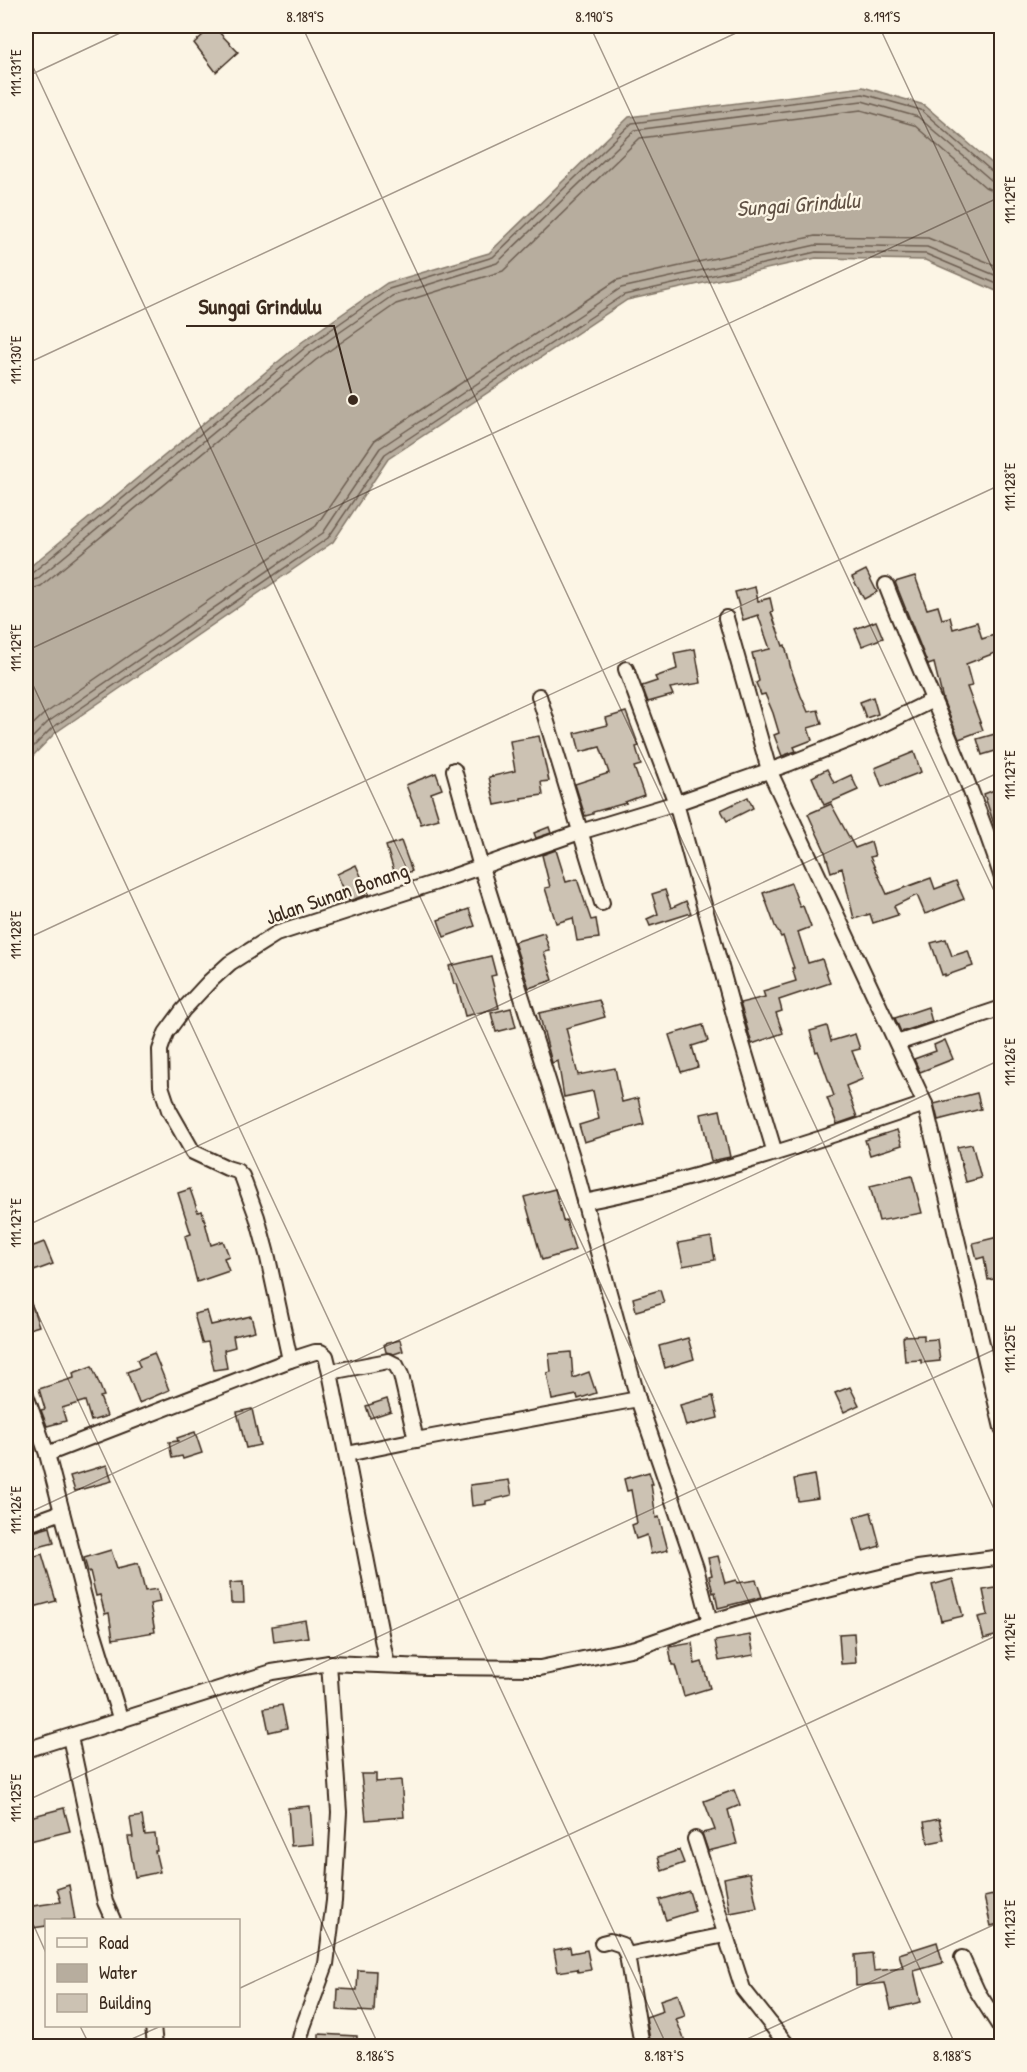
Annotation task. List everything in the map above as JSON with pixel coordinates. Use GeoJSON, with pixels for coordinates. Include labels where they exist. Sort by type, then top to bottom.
{"type":"FeatureCollection","features":[{"type":"Feature","properties":{"kind":"street"},"geometry":{"type":"LineString","coordinates":[[886,585],[972,796],[1002,878]]}},
{"type":"Feature","properties":{"kind":"street"},"geometry":{"type":"LineString","coordinates":[[726,618],[769,770],[925,1104],[1002,1428]]}},
{"type":"Feature","properties":{"kind":"street"},"geometry":{"type":"LineString","coordinates":[[626,669],[676,803],[741,1041],[775,1153]]}},
{"type":"Feature","properties":{"kind":"street"},"geometry":{"type":"LineString","coordinates":[[539,696],[602,903]]}},
{"type":"Feature","properties":{"kind":"street","name":"Jalan Sunan Bonang"},"geometry":{"type":"LineString","coordinates":[[290,1360],[268,1258],[254,1207],[242,1176],[237,1171],[193,1152],[169,1110],[161,1086],[160,1050],[166,1033],[183,1010],[230,963],[276,934],[580,832],[676,803],[769,770],[866,733],[933,700]]}},
{"type":"Feature","properties":{"kind":"street"},"geometry":{"type":"LineString","coordinates":[[454,770],[481,867],[584,1202],[638,1399],[696,1568],[710,1622]]}},
{"type":"Feature","properties":{"kind":"street"},"geometry":{"type":"LineString","coordinates":[[897,1043],[1002,1008]]}},
{"type":"Feature","properties":{"kind":"street"},"geometry":{"type":"LineString","coordinates":[[584,1202],[683,1180],[775,1153],[925,1104]]}},
{"type":"Feature","properties":{"kind":"street"},"geometry":{"type":"LineString","coordinates":[[47,1454],[290,1360],[321,1352],[326,1356],[330,1372],[387,1665]]}},
{"type":"Feature","properties":{"kind":"street"},"geometry":{"type":"LineString","coordinates":[[330,1372],[388,1361],[396,1365],[401,1375],[416,1440]]}},
{"type":"Feature","properties":{"kind":"street"},"geometry":{"type":"LineString","coordinates":[[26,1395],[47,1454],[91,1624],[121,1720]]}},
{"type":"Feature","properties":{"kind":"street"},"geometry":{"type":"LineString","coordinates":[[346,1454],[638,1399]]}},
{"type":"Feature","properties":{"kind":"street"},"geometry":{"type":"LineString","coordinates":[[26,1525],[62,1512]]}},
{"type":"Feature","properties":{"kind":"street"},"geometry":{"type":"LineString","coordinates":[[26,1750],[273,1672],[329,1662],[540,1668],[635,1648],[710,1622],[782,1601],[918,1568],[1002,1557]]}},
{"type":"Feature","properties":{"kind":"street"},"geometry":{"type":"LineString","coordinates":[[298,2046],[326,1964],[334,1901],[339,1812],[329,1662]]}},
{"type":"Feature","properties":{"kind":"street"},"geometry":{"type":"LineString","coordinates":[[70,1737],[105,1902],[113,1919]]}},
{"type":"Feature","properties":{"kind":"street"},"geometry":{"type":"LineString","coordinates":[[695,1839],[743,1989],[788,2046]]}},
{"type":"Feature","properties":{"kind":"street"},"geometry":{"type":"LineString","coordinates":[[627,1955],[725,1935]]}},
{"type":"Feature","properties":{"kind":"street"},"geometry":{"type":"LineString","coordinates":[[602,1943],[610,1941],[622,1945],[627,1955],[642,2046]]}},
{"type":"Feature","properties":{"kind":"street"},"geometry":{"type":"LineString","coordinates":[[962,1958],[977,1991],[1002,2030]]}},
{"type":"Feature","properties":{"kind":"street"},"geometry":{"type":"LineString","coordinates":[[153,2027],[155,2046]]}},
{"type":"Feature","properties":{"kind":"water","name":"Sungai Grindulu"},"geometry":{"type":"Polygon","coordinates":[[[863,87],[924,105],[1001,171],[1001,293],[925,260],[816,258],[627,300],[388,459],[333,542],[55,733],[26,763],[26,570],[302,342],[387,283],[489,253],[629,117],[863,87]]]}},
{"type":"Feature","properties":{"kind":"building"},"geometry":{"type":"Polygon","coordinates":[[[213,26],[238,52],[216,72],[194,43],[213,26]]]}},
{"type":"Feature","properties":{"kind":"building"},"geometry":{"type":"Polygon","coordinates":[[[866,570],[877,592],[864,599],[852,577],[866,570]]]}},
{"type":"Feature","properties":{"kind":"building"},"geometry":{"type":"Polygon","coordinates":[[[915,576],[927,609],[938,606],[942,619],[950,617],[953,629],[977,622],[982,639],[994,635],[1000,651],[966,664],[972,686],[967,687],[983,730],[959,739],[943,700],[934,663],[928,665],[895,582],[915,576]]]}},
{"type":"Feature","properties":{"kind":"building"},"geometry":{"type":"Polygon","coordinates":[[[755,587],[758,601],[770,598],[773,611],[771,612],[783,646],[785,645],[801,696],[808,712],[818,710],[822,724],[808,728],[812,740],[794,747],[796,751],[782,756],[774,735],[779,733],[773,713],[765,694],[761,695],[756,683],[759,681],[752,653],[770,649],[758,615],[743,620],[735,592],[755,587]]]}},
{"type":"Feature","properties":{"kind":"building"},"geometry":{"type":"Polygon","coordinates":[[[876,621],[883,638],[862,646],[855,629],[876,621]]]}},
{"type":"Feature","properties":{"kind":"building"},"geometry":{"type":"Polygon","coordinates":[[[695,649],[701,683],[670,688],[673,695],[648,702],[642,686],[657,681],[655,677],[677,669],[674,653],[695,649]]]}},
{"type":"Feature","properties":{"kind":"building"},"geometry":{"type":"Polygon","coordinates":[[[873,697],[878,714],[866,718],[860,702],[873,697]]]}},
{"type":"Feature","properties":{"kind":"building"},"geometry":{"type":"Polygon","coordinates":[[[626,712],[639,746],[636,747],[641,765],[634,767],[644,795],[585,816],[575,784],[609,773],[600,747],[580,752],[575,733],[608,725],[606,718],[626,712]]]}},
{"type":"Feature","properties":{"kind":"building"},"geometry":{"type":"Polygon","coordinates":[[[1002,732],[1002,749],[982,755],[977,739],[1002,732]]]}},
{"type":"Feature","properties":{"kind":"building"},"geometry":{"type":"Polygon","coordinates":[[[539,736],[549,781],[541,782],[543,795],[495,805],[489,777],[515,771],[510,741],[539,736]]]}},
{"type":"Feature","properties":{"kind":"building"},"geometry":{"type":"Polygon","coordinates":[[[914,752],[921,772],[882,787],[875,768],[914,752]]]}},
{"type":"Feature","properties":{"kind":"building"},"geometry":{"type":"Polygon","coordinates":[[[827,769],[834,783],[851,775],[858,790],[824,805],[812,777],[827,769]]]}},
{"type":"Feature","properties":{"kind":"building"},"geometry":{"type":"Polygon","coordinates":[[[436,773],[442,789],[431,793],[439,819],[421,824],[406,785],[436,773]]]}},
{"type":"Feature","properties":{"kind":"building"},"geometry":{"type":"Polygon","coordinates":[[[1002,787],[1002,848],[984,794],[1002,787]]]}},
{"type":"Feature","properties":{"kind":"building"},"geometry":{"type":"Polygon","coordinates":[[[748,797],[753,808],[727,821],[721,810],[748,797]]]}},
{"type":"Feature","properties":{"kind":"building"},"geometry":{"type":"Polygon","coordinates":[[[831,804],[855,848],[871,842],[875,856],[870,857],[887,894],[931,878],[935,889],[956,881],[964,899],[925,914],[917,895],[894,906],[898,915],[873,923],[870,914],[854,919],[842,868],[831,872],[824,849],[808,814],[831,804]]]}},
{"type":"Feature","properties":{"kind":"building"},"geometry":{"type":"Polygon","coordinates":[[[549,827],[551,833],[536,838],[534,833],[549,827]]]}},
{"type":"Feature","properties":{"kind":"building"},"geometry":{"type":"Polygon","coordinates":[[[401,841],[412,871],[396,877],[386,846],[401,841]]]}},
{"type":"Feature","properties":{"kind":"building"},"geometry":{"type":"Polygon","coordinates":[[[556,850],[566,882],[577,879],[591,920],[596,919],[599,938],[577,941],[573,918],[556,923],[545,888],[550,887],[542,855],[556,850]]]}},
{"type":"Feature","properties":{"kind":"building"},"geometry":{"type":"Polygon","coordinates":[[[356,865],[369,894],[349,901],[337,874],[356,865]]]}},
{"type":"Feature","properties":{"kind":"building"},"geometry":{"type":"Polygon","coordinates":[[[791,883],[811,927],[798,932],[808,963],[822,959],[830,983],[779,1000],[782,1011],[776,1013],[783,1033],[752,1044],[740,1003],[765,997],[763,991],[796,981],[783,936],[781,937],[775,926],[763,893],[791,883]]]}},
{"type":"Feature","properties":{"kind":"building"},"geometry":{"type":"Polygon","coordinates":[[[665,890],[671,908],[686,901],[691,913],[650,926],[647,919],[658,914],[652,894],[665,890]]]}},
{"type":"Feature","properties":{"kind":"building"},"geometry":{"type":"Polygon","coordinates":[[[469,909],[475,926],[444,937],[438,920],[469,909]]]}},
{"type":"Feature","properties":{"kind":"building"},"geometry":{"type":"Polygon","coordinates":[[[544,933],[550,951],[544,952],[553,980],[529,988],[514,942],[544,933]]]}},
{"type":"Feature","properties":{"kind":"building"},"geometry":{"type":"Polygon","coordinates":[[[946,939],[952,956],[968,951],[973,966],[942,975],[931,943],[946,939]]]}},
{"type":"Feature","properties":{"kind":"building"},"geometry":{"type":"Polygon","coordinates":[[[491,956],[496,975],[491,976],[499,1008],[465,1016],[457,984],[454,984],[449,966],[491,956]]]}},
{"type":"Feature","properties":{"kind":"building"},"geometry":{"type":"Polygon","coordinates":[[[599,1000],[605,1017],[566,1028],[578,1075],[615,1068],[622,1102],[638,1098],[644,1124],[584,1142],[579,1125],[599,1119],[593,1091],[564,1097],[558,1061],[552,1063],[539,1013],[599,1000]]]}},
{"type":"Feature","properties":{"kind":"building"},"geometry":{"type":"Polygon","coordinates":[[[928,1007],[932,1022],[901,1032],[895,1018],[928,1007]]]}},
{"type":"Feature","properties":{"kind":"building"},"geometry":{"type":"Polygon","coordinates":[[[511,1008],[516,1027],[496,1032],[491,1013],[511,1008]]]}},
{"type":"Feature","properties":{"kind":"building"},"geometry":{"type":"Polygon","coordinates":[[[703,1025],[708,1041],[692,1046],[698,1067],[681,1072],[669,1035],[703,1025]]]}},
{"type":"Feature","properties":{"kind":"building"},"geometry":{"type":"Polygon","coordinates":[[[827,1026],[831,1041],[855,1034],[860,1049],[852,1051],[863,1079],[846,1086],[857,1117],[837,1124],[827,1098],[834,1096],[810,1031],[827,1026]]]}},
{"type":"Feature","properties":{"kind":"building"},"geometry":{"type":"Polygon","coordinates":[[[945,1040],[953,1059],[920,1072],[914,1059],[936,1051],[934,1045],[945,1040]]]}},
{"type":"Feature","properties":{"kind":"building"},"geometry":{"type":"Polygon","coordinates":[[[977,1093],[981,1109],[938,1120],[934,1104],[977,1093]]]}},
{"type":"Feature","properties":{"kind":"building"},"geometry":{"type":"Polygon","coordinates":[[[720,1110],[730,1157],[711,1161],[701,1114],[720,1110]]]}},
{"type":"Feature","properties":{"kind":"building"},"geometry":{"type":"Polygon","coordinates":[[[897,1130],[902,1145],[870,1155],[865,1140],[897,1130]]]}},
{"type":"Feature","properties":{"kind":"building"},"geometry":{"type":"Polygon","coordinates":[[[972,1144],[981,1178],[966,1182],[957,1147],[972,1144]]]}},
{"type":"Feature","properties":{"kind":"building"},"geometry":{"type":"Polygon","coordinates":[[[912,1176],[922,1213],[879,1221],[870,1186],[912,1176]]]}},
{"type":"Feature","properties":{"kind":"building"},"geometry":{"type":"Polygon","coordinates":[[[190,1189],[198,1212],[202,1211],[211,1245],[223,1241],[229,1256],[224,1258],[229,1271],[197,1282],[185,1236],[191,1234],[178,1193],[190,1189]]]}},
{"type":"Feature","properties":{"kind":"building"},"geometry":{"type":"Polygon","coordinates":[[[555,1189],[563,1221],[566,1220],[575,1250],[542,1260],[524,1197],[555,1189]]]}},
{"type":"Feature","properties":{"kind":"building"},"geometry":{"type":"Polygon","coordinates":[[[1002,1236],[1002,1278],[988,1280],[984,1257],[977,1259],[973,1243],[1002,1236]]]}},
{"type":"Feature","properties":{"kind":"building"},"geometry":{"type":"Polygon","coordinates":[[[711,1237],[715,1260],[683,1266],[678,1243],[711,1237]]]}},
{"type":"Feature","properties":{"kind":"building"},"geometry":{"type":"Polygon","coordinates":[[[44,1242],[53,1264],[34,1271],[26,1249],[44,1242]]]}},
{"type":"Feature","properties":{"kind":"building"},"geometry":{"type":"Polygon","coordinates":[[[660,1290],[664,1303],[636,1311],[633,1298],[660,1290]]]}},
{"type":"Feature","properties":{"kind":"building"},"geometry":{"type":"Polygon","coordinates":[[[26,1293],[39,1326],[26,1330],[26,1293]]]}},
{"type":"Feature","properties":{"kind":"building"},"geometry":{"type":"Polygon","coordinates":[[[207,1311],[211,1325],[251,1316],[255,1331],[233,1336],[235,1347],[224,1350],[227,1368],[214,1370],[208,1342],[202,1343],[194,1314],[207,1311]]]}},
{"type":"Feature","properties":{"kind":"building"},"geometry":{"type":"Polygon","coordinates":[[[924,1335],[924,1340],[937,1339],[940,1361],[921,1363],[921,1360],[905,1361],[903,1338],[924,1335]]]}},
{"type":"Feature","properties":{"kind":"building"},"geometry":{"type":"Polygon","coordinates":[[[688,1338],[694,1359],[665,1368],[659,1346],[688,1338]]]}},
{"type":"Feature","properties":{"kind":"building"},"geometry":{"type":"Polygon","coordinates":[[[400,1340],[403,1351],[394,1354],[386,1352],[384,1344],[400,1340]]]}},
{"type":"Feature","properties":{"kind":"building"},"geometry":{"type":"Polygon","coordinates":[[[571,1352],[573,1378],[589,1372],[596,1393],[578,1399],[577,1395],[552,1400],[547,1373],[551,1372],[549,1354],[571,1352]]]}},
{"type":"Feature","properties":{"kind":"building"},"geometry":{"type":"Polygon","coordinates":[[[154,1353],[169,1390],[139,1403],[127,1372],[140,1367],[137,1360],[154,1353]]]}},
{"type":"Feature","properties":{"kind":"building"},"geometry":{"type":"Polygon","coordinates":[[[92,1366],[104,1396],[100,1397],[107,1416],[91,1421],[85,1401],[62,1408],[66,1421],[47,1426],[41,1410],[45,1409],[39,1389],[74,1378],[73,1373],[92,1366]]]}},
{"type":"Feature","properties":{"kind":"building"},"geometry":{"type":"Polygon","coordinates":[[[850,1387],[859,1405],[844,1412],[835,1393],[850,1387]]]}},
{"type":"Feature","properties":{"kind":"building"},"geometry":{"type":"Polygon","coordinates":[[[713,1396],[718,1418],[686,1426],[680,1405],[713,1396]]]}},
{"type":"Feature","properties":{"kind":"building"},"geometry":{"type":"Polygon","coordinates":[[[387,1399],[391,1411],[370,1418],[366,1406],[387,1399]]]}},
{"type":"Feature","properties":{"kind":"building"},"geometry":{"type":"Polygon","coordinates":[[[252,1409],[260,1445],[246,1448],[237,1412],[252,1409]]]}},
{"type":"Feature","properties":{"kind":"building"},"geometry":{"type":"Polygon","coordinates":[[[195,1432],[202,1453],[183,1459],[182,1456],[172,1458],[169,1442],[178,1441],[177,1438],[195,1432]]]}},
{"type":"Feature","properties":{"kind":"building"},"geometry":{"type":"Polygon","coordinates":[[[107,1465],[112,1481],[75,1491],[70,1476],[107,1465]]]}},
{"type":"Feature","properties":{"kind":"building"},"geometry":{"type":"Polygon","coordinates":[[[649,1472],[653,1484],[651,1484],[656,1518],[659,1517],[668,1550],[651,1554],[647,1535],[636,1539],[632,1525],[637,1523],[631,1490],[627,1491],[624,1479],[649,1472]]]}},
{"type":"Feature","properties":{"kind":"building"},"geometry":{"type":"Polygon","coordinates":[[[814,1475],[818,1498],[798,1501],[794,1479],[814,1475]]]}},
{"type":"Feature","properties":{"kind":"building"},"geometry":{"type":"Polygon","coordinates":[[[509,1480],[512,1495],[472,1506],[470,1485],[509,1480]]]}},
{"type":"Feature","properties":{"kind":"building"},"geometry":{"type":"Polygon","coordinates":[[[871,1512],[880,1546],[863,1551],[854,1517],[871,1512]]]}},
{"type":"Feature","properties":{"kind":"building"},"geometry":{"type":"Polygon","coordinates":[[[50,1527],[54,1543],[30,1549],[26,1534],[50,1527]]]}},
{"type":"Feature","properties":{"kind":"building"},"geometry":{"type":"Polygon","coordinates":[[[111,1550],[117,1568],[138,1563],[145,1591],[157,1589],[160,1602],[150,1604],[155,1632],[113,1639],[109,1613],[105,1614],[100,1595],[96,1596],[90,1571],[88,1572],[84,1558],[111,1550]]]}},
{"type":"Feature","properties":{"kind":"building"},"geometry":{"type":"Polygon","coordinates":[[[42,1554],[56,1601],[26,1609],[26,1595],[32,1594],[26,1573],[26,1559],[42,1554]]]}},
{"type":"Feature","properties":{"kind":"building"},"geometry":{"type":"Polygon","coordinates":[[[718,1556],[725,1583],[736,1580],[737,1583],[756,1580],[762,1597],[718,1608],[709,1576],[712,1575],[708,1558],[718,1556]]]}},
{"type":"Feature","properties":{"kind":"building"},"geometry":{"type":"Polygon","coordinates":[[[953,1579],[963,1616],[941,1621],[932,1585],[953,1579]]]}},
{"type":"Feature","properties":{"kind":"building"},"geometry":{"type":"Polygon","coordinates":[[[243,1582],[244,1603],[231,1603],[230,1583],[243,1582]]]}},
{"type":"Feature","properties":{"kind":"building"},"geometry":{"type":"Polygon","coordinates":[[[1002,1587],[1002,1634],[984,1639],[978,1617],[988,1615],[983,1590],[1002,1587]]]}},
{"type":"Feature","properties":{"kind":"building"},"geometry":{"type":"Polygon","coordinates":[[[305,1620],[308,1637],[274,1642],[272,1626],[305,1620]]]}},
{"type":"Feature","properties":{"kind":"building"},"geometry":{"type":"Polygon","coordinates":[[[854,1633],[856,1663],[841,1664],[839,1634],[854,1633]]]}},
{"type":"Feature","properties":{"kind":"building"},"geometry":{"type":"Polygon","coordinates":[[[750,1635],[754,1655],[719,1661],[715,1641],[750,1635]]]}},
{"type":"Feature","properties":{"kind":"building"},"geometry":{"type":"Polygon","coordinates":[[[692,1643],[695,1664],[702,1662],[710,1688],[684,1696],[675,1665],[672,1665],[669,1647],[692,1643]]]}},
{"type":"Feature","properties":{"kind":"building"},"geometry":{"type":"Polygon","coordinates":[[[282,1705],[287,1728],[269,1732],[264,1708],[282,1705]]]}},
{"type":"Feature","properties":{"kind":"building"},"geometry":{"type":"Polygon","coordinates":[[[361,1774],[376,1774],[376,1782],[401,1780],[404,1817],[366,1820],[361,1774]]]}},
{"type":"Feature","properties":{"kind":"building"},"geometry":{"type":"Polygon","coordinates":[[[734,1790],[740,1805],[728,1810],[737,1844],[708,1851],[702,1833],[715,1830],[704,1801],[734,1790]]]}},
{"type":"Feature","properties":{"kind":"building"},"geometry":{"type":"Polygon","coordinates":[[[310,1806],[313,1844],[291,1846],[288,1808],[310,1806]]]}},
{"type":"Feature","properties":{"kind":"building"},"geometry":{"type":"Polygon","coordinates":[[[64,1808],[70,1831],[26,1842],[26,1818],[64,1808]]]}},
{"type":"Feature","properties":{"kind":"building"},"geometry":{"type":"Polygon","coordinates":[[[142,1816],[145,1835],[155,1834],[157,1851],[155,1851],[160,1872],[135,1877],[128,1837],[133,1837],[130,1818],[142,1816]]]}},
{"type":"Feature","properties":{"kind":"building"},"geometry":{"type":"Polygon","coordinates":[[[939,1819],[944,1840],[928,1843],[924,1822],[939,1819]]]}},
{"type":"Feature","properties":{"kind":"building"},"geometry":{"type":"Polygon","coordinates":[[[679,1850],[684,1863],[662,1871],[658,1857],[679,1850]]]}},
{"type":"Feature","properties":{"kind":"building"},"geometry":{"type":"Polygon","coordinates":[[[750,1873],[757,1908],[730,1913],[724,1878],[750,1873]]]}},
{"type":"Feature","properties":{"kind":"building"},"geometry":{"type":"Polygon","coordinates":[[[69,1885],[75,1919],[45,1919],[45,1926],[26,1929],[26,1907],[61,1902],[57,1889],[69,1885]]]}},
{"type":"Feature","properties":{"kind":"building"},"geometry":{"type":"Polygon","coordinates":[[[689,1891],[695,1911],[666,1920],[659,1900],[689,1891]]]}},
{"type":"Feature","properties":{"kind":"building"},"geometry":{"type":"Polygon","coordinates":[[[1002,1893],[1002,1923],[991,1926],[984,1897],[1002,1893]]]}},
{"type":"Feature","properties":{"kind":"building"},"geometry":{"type":"Polygon","coordinates":[[[937,1942],[943,1963],[914,1971],[921,2002],[891,2009],[885,1983],[856,1986],[855,1955],[872,1953],[874,1971],[903,1968],[899,1954],[937,1942]]]}},
{"type":"Feature","properties":{"kind":"building"},"geometry":{"type":"Polygon","coordinates":[[[570,1947],[571,1953],[587,1950],[591,1970],[578,1972],[577,1969],[558,1972],[554,1950],[570,1947]]]}},
{"type":"Feature","properties":{"kind":"building"},"geometry":{"type":"Polygon","coordinates":[[[358,1970],[376,1971],[374,2012],[337,2010],[338,1989],[357,1990],[358,1970]]]}},
{"type":"Feature","properties":{"kind":"building"},"geometry":{"type":"Polygon","coordinates":[[[678,1994],[685,2016],[676,2019],[686,2044],[651,2046],[646,2017],[663,2011],[660,2000],[678,1994]]]}},
{"type":"Feature","properties":{"kind":"building"},"geometry":{"type":"Polygon","coordinates":[[[319,2034],[357,2036],[357,2046],[319,2046],[319,2034]]]}},
{"type":"Feature","properties":{"kind":"place","name":"Sungai Grindulu"},"geometry":{"type":"Point","coordinates":[353,400]}}]}
